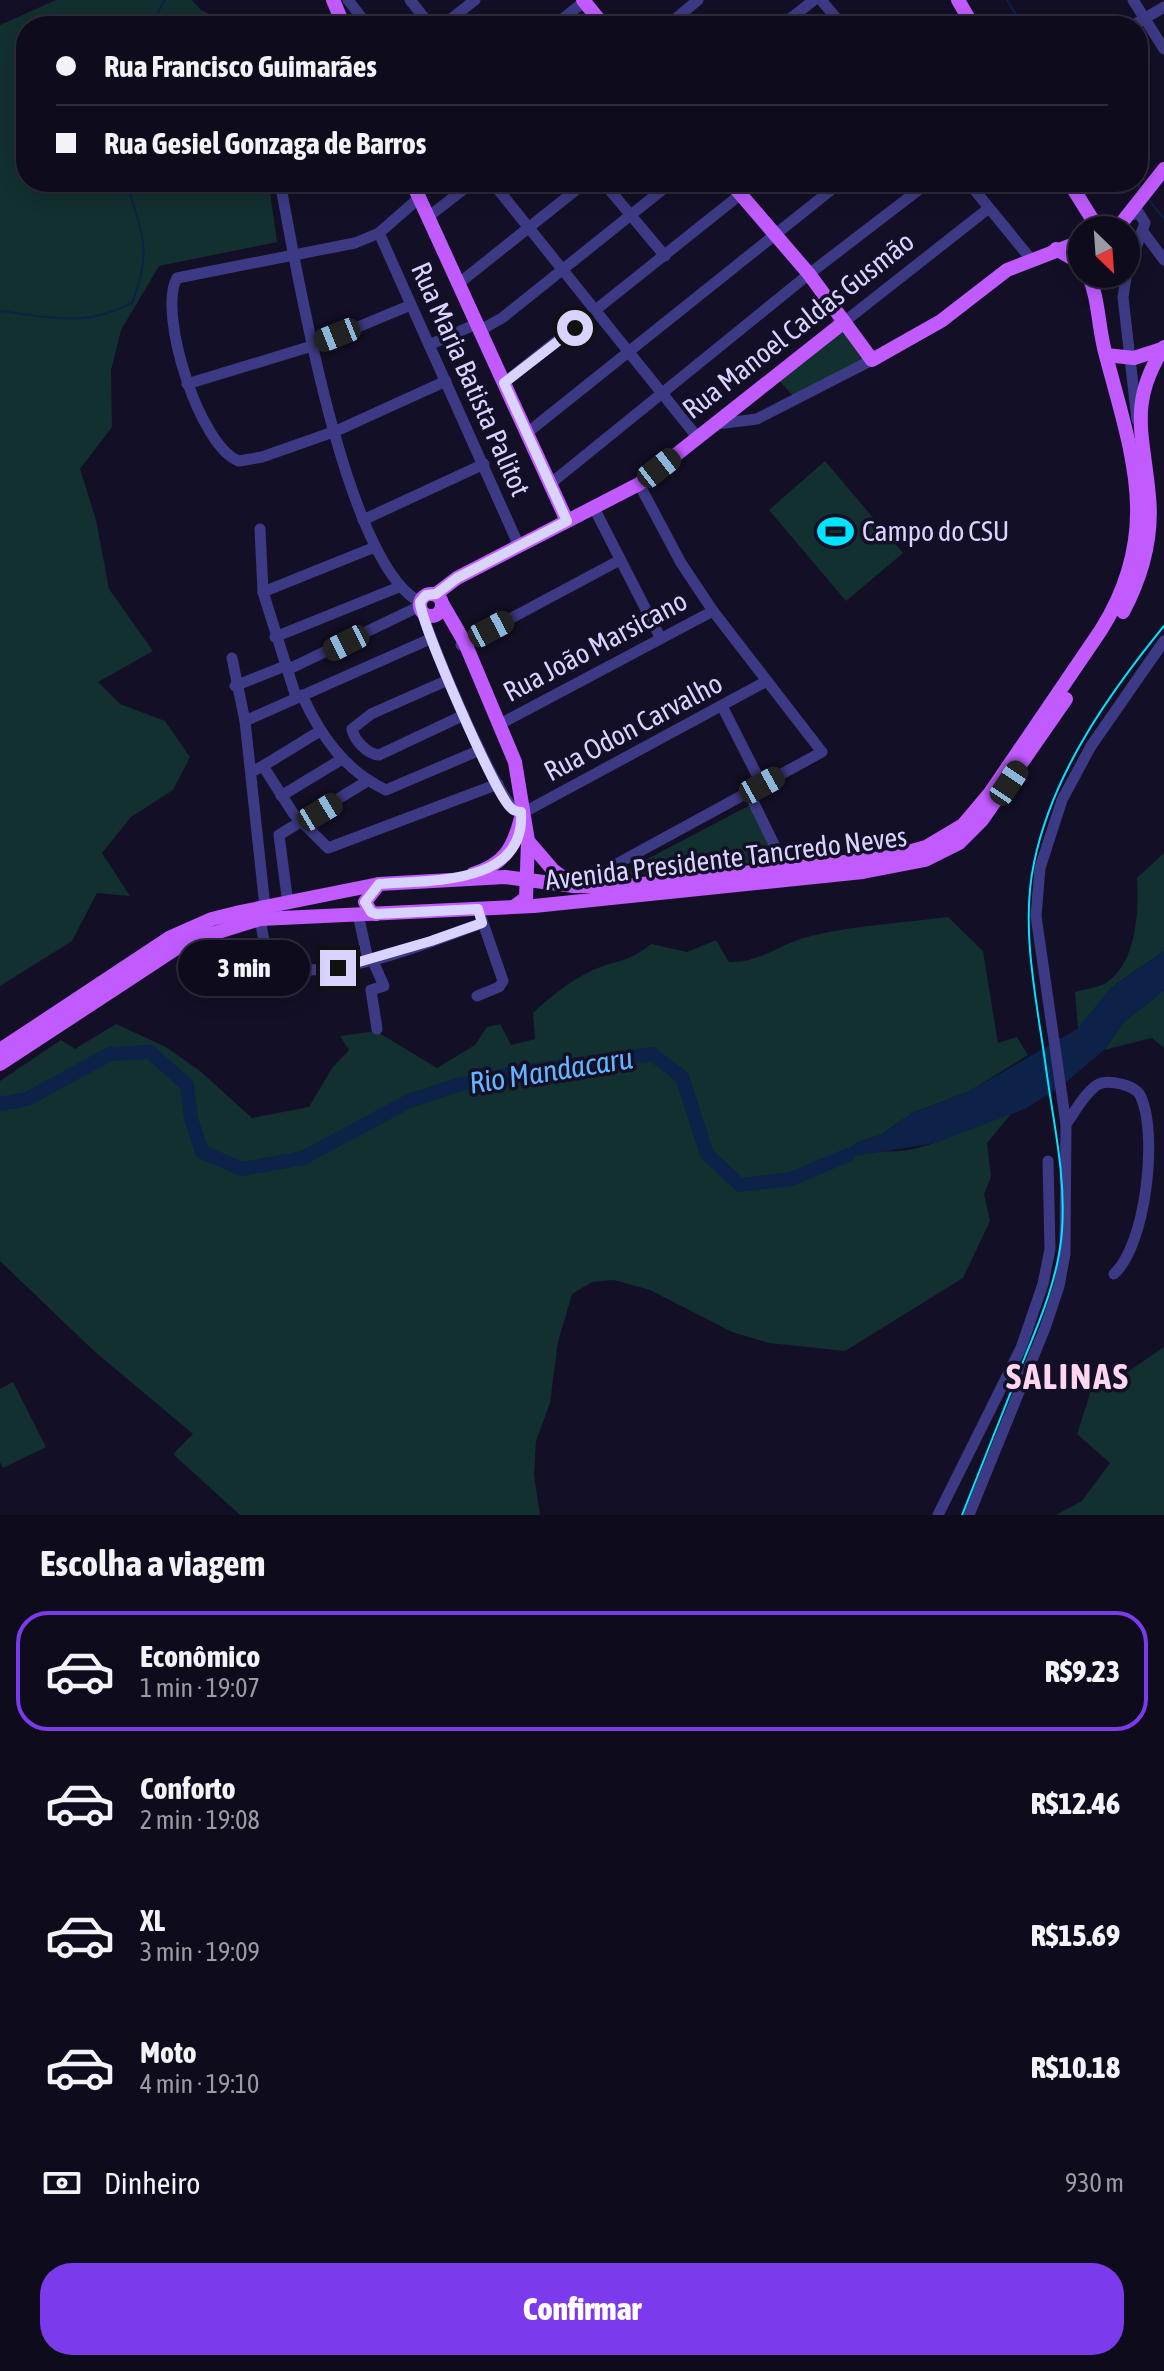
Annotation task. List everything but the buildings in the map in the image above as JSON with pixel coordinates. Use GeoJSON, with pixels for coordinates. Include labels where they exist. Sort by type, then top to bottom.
{"type":"FeatureCollection","features":[{"type":"Feature","properties":{"kind":"main road"},"geometry":{"type":"LineString","coordinates":[[1148,188],[1164,169]]}},
{"type":"Feature","properties":{"kind":"main road"},"geometry":{"type":"LineString","coordinates":[[416,192],[567,521]]}},
{"type":"Feature","properties":{"kind":"main road"},"geometry":{"type":"LineString","coordinates":[[738,192],[809,274],[872,360],[941,321],[1007,270],[1030,258],[1068,245]]}},
{"type":"Feature","properties":{"kind":"main road"},"geometry":{"type":"LineString","coordinates":[[1075,192],[1090,216]]}},
{"type":"Feature","properties":{"kind":"main road"},"geometry":{"type":"LineString","coordinates":[[1125,216],[1145,192]]}},
{"type":"Feature","properties":{"kind":"main road"},"geometry":{"type":"LineString","coordinates":[[1056,249],[1068,256]]}},
{"type":"Feature","properties":{"kind":"main road","name":"Avenida Presidente Tancredo Neves"},"geometry":{"type":"LineString","coordinates":[[0,1064],[164,954],[208,933],[288,904],[379,884],[462,878],[529,880],[574,886],[624,886],[908,854],[941,841],[963,825],[990,793],[1108,619],[1124,588],[1132,561],[1137,540],[1139,497],[1122,404],[1106,355],[1093,288]]}},
{"type":"Feature","properties":{"kind":"main road","name":"Avenida Presidente Tancredo Neves"},"geometry":{"type":"LineString","coordinates":[[1096,298],[1098,288]]}},
{"type":"Feature","properties":{"kind":"main road","name":"Rua Manoel Caldas Gusmão"},"geometry":{"type":"LineString","coordinates":[[439,600],[457,578],[639,484],[844,322]]}},
{"type":"Feature","properties":{"kind":"main road"},"geometry":{"type":"LineString","coordinates":[[1106,355],[1127,358],[1163,348]]}},
{"type":"Feature","properties":{"kind":"main road"},"geometry":{"type":"LineString","coordinates":[[1139,437],[1144,383],[1163,348]]}},
{"type":"Feature","properties":{"kind":"main road","name":"Avenida Presidente Tancredo Neves"},"geometry":{"type":"LineString","coordinates":[[0,1050],[169,938],[212,919],[262,913],[480,916],[510,907],[863,872],[925,860],[959,843],[993,806],[1120,618],[1134,591],[1142,572],[1149,530],[1149,498],[1139,437]]}},
{"type":"Feature","properties":{"kind":"main road"},"geometry":{"type":"LineString","coordinates":[[424,609],[426,595],[439,600],[465,647],[500,724],[518,774],[521,815],[528,841],[529,880],[524,901],[510,907]]}},
{"type":"Feature","properties":{"kind":"main road"},"geometry":{"type":"LineString","coordinates":[[424,609],[440,613],[439,600]]}},
{"type":"Feature","properties":{"kind":"main road"},"geometry":{"type":"LineString","coordinates":[[424,609],[465,647]]}},
{"type":"Feature","properties":{"kind":"main road"},"geometry":{"type":"LineString","coordinates":[[462,878],[505,858],[513,845],[521,815]]}},
{"type":"Feature","properties":{"kind":"main road"},"geometry":{"type":"LineString","coordinates":[[528,841],[553,870],[574,886]]}},
{"type":"Feature","properties":{"kind":"main road"},"geometry":{"type":"LineString","coordinates":[[376,914],[365,902],[379,884]]}},
{"type":"Feature","properties":{"kind":"street"},"geometry":{"type":"LineString","coordinates":[[410,0],[423,16]]}},
{"type":"Feature","properties":{"kind":"street"},"geometry":{"type":"LineString","coordinates":[[455,16],[475,0]]}},
{"type":"Feature","properties":{"kind":"street"},"geometry":{"type":"LineString","coordinates":[[679,16],[698,0]]}},
{"type":"Feature","properties":{"kind":"street"},"geometry":{"type":"LineString","coordinates":[[794,16],[814,0]]}},
{"type":"Feature","properties":{"kind":"street"},"geometry":{"type":"LineString","coordinates":[[821,0],[835,16]]}},
{"type":"Feature","properties":{"kind":"street"},"geometry":{"type":"LineString","coordinates":[[566,16],[585,1]]}},
{"type":"Feature","properties":{"kind":"street"},"geometry":{"type":"LineString","coordinates":[[1148,23],[1164,49]]}},
{"type":"Feature","properties":{"kind":"street"},"geometry":{"type":"LineString","coordinates":[[282,192],[312,346],[363,520],[399,587],[424,609],[430,639],[480,750],[509,807],[521,815]]}},
{"type":"Feature","properties":{"kind":"street"},"geometry":{"type":"LineString","coordinates":[[428,217],[460,192]]}},
{"type":"Feature","properties":{"kind":"street"},"geometry":{"type":"LineString","coordinates":[[500,192],[698,438]]}},
{"type":"Feature","properties":{"kind":"street"},"geometry":{"type":"LineString","coordinates":[[458,284],[573,192]]}},
{"type":"Feature","properties":{"kind":"street"},"geometry":{"type":"LineString","coordinates":[[611,192],[665,256]]}},
{"type":"Feature","properties":{"kind":"street"},"geometry":{"type":"LineString","coordinates":[[429,345],[502,318],[659,192]]}},
{"type":"Feature","properties":{"kind":"street"},"geometry":{"type":"LineString","coordinates":[[504,383],[744,192]]}},
{"type":"Feature","properties":{"kind":"street"},"geometry":{"type":"LineString","coordinates":[[527,433],[828,192]]}},
{"type":"Feature","properties":{"kind":"street"},"geometry":{"type":"LineString","coordinates":[[550,484],[809,274],[916,192]]}},
{"type":"Feature","properties":{"kind":"street"},"geometry":{"type":"LineString","coordinates":[[976,192],[1030,258]]}},
{"type":"Feature","properties":{"kind":"street"},"geometry":{"type":"LineString","coordinates":[[419,198],[379,233],[343,246],[185,274],[172,286],[172,300],[187,384],[220,447],[233,459],[248,460],[336,431],[446,381]]}},
{"type":"Feature","properties":{"kind":"street","name":"Rua Manoel Caldas Gusmão"},"geometry":{"type":"LineString","coordinates":[[844,322],[989,208]]}},
{"type":"Feature","properties":{"kind":"street"},"geometry":{"type":"LineString","coordinates":[[1125,216],[1142,215],[1144,233],[1164,260]]}},
{"type":"Feature","properties":{"kind":"street","name":"Rua Maria Batista Palitot"},"geometry":{"type":"LineString","coordinates":[[379,233],[519,546]]}},
{"type":"Feature","properties":{"kind":"street","name":"Avenida Presidente Tancredo Neves"},"geometry":{"type":"LineString","coordinates":[[1139,437],[1127,358],[1124,289],[1144,233]]}},
{"type":"Feature","properties":{"kind":"street"},"geometry":{"type":"LineString","coordinates":[[187,384],[312,346],[411,305]]}},
{"type":"Feature","properties":{"kind":"street"},"geometry":{"type":"LineString","coordinates":[[717,424],[757,419],[872,360]]}},
{"type":"Feature","properties":{"kind":"street"},"geometry":{"type":"LineString","coordinates":[[363,520],[484,464]]}},
{"type":"Feature","properties":{"kind":"street"},"geometry":{"type":"LineString","coordinates":[[611,867],[822,752],[713,611],[681,563],[639,484]]}},
{"type":"Feature","properties":{"kind":"street"},"geometry":{"type":"LineString","coordinates":[[594,508],[660,637]]}},
{"type":"Feature","properties":{"kind":"street"},"geometry":{"type":"LineString","coordinates":[[260,529],[263,592],[286,668],[320,731],[342,759],[386,790],[480,750]]}},
{"type":"Feature","properties":{"kind":"street"},"geometry":{"type":"LineString","coordinates":[[263,592],[375,547]]}},
{"type":"Feature","properties":{"kind":"street"},"geometry":{"type":"LineString","coordinates":[[465,647],[620,560]]}},
{"type":"Feature","properties":{"kind":"street"},"geometry":{"type":"LineString","coordinates":[[275,637],[399,587]]}},
{"type":"Feature","properties":{"kind":"street"},"geometry":{"type":"LineString","coordinates":[[235,686],[286,668],[424,609]]}},
{"type":"Feature","properties":{"kind":"street","name":"Rua João Marsicano"},"geometry":{"type":"LineString","coordinates":[[500,724],[713,611]]}},
{"type":"Feature","properties":{"kind":"street"},"geometry":{"type":"LineString","coordinates":[[245,721],[430,639]]}},
{"type":"Feature","properties":{"kind":"street"},"geometry":{"type":"LineString","coordinates":[[969,1515],[1059,1286],[1067,1214],[1066,1124],[1036,916],[1040,868],[1062,800],[1091,746],[1164,641]]}},
{"type":"Feature","properties":{"kind":"street"},"geometry":{"type":"LineString","coordinates":[[232,658],[235,686],[245,721],[251,772],[266,952],[278,969],[338,968],[370,960],[480,916],[503,981],[499,987],[477,996]]}},
{"type":"Feature","properties":{"kind":"street"},"geometry":{"type":"LineString","coordinates":[[448,680],[371,714],[351,731],[369,752],[377,756],[464,715]]}},
{"type":"Feature","properties":{"kind":"street","name":"Rua Odon Carvalho"},"geometry":{"type":"LineString","coordinates":[[521,815],[767,681]]}},
{"type":"Feature","properties":{"kind":"street"},"geometry":{"type":"LineString","coordinates":[[722,706],[762,785]]}},
{"type":"Feature","properties":{"kind":"street"},"geometry":{"type":"LineString","coordinates":[[251,772],[320,731]]}},
{"type":"Feature","properties":{"kind":"street"},"geometry":{"type":"LineString","coordinates":[[281,796],[342,759]]}},
{"type":"Feature","properties":{"kind":"street"},"geometry":{"type":"LineString","coordinates":[[263,766],[281,796],[303,823],[321,844],[331,848],[498,784]]}},
{"type":"Feature","properties":{"kind":"street"},"geometry":{"type":"LineString","coordinates":[[288,904],[278,837],[369,780]]}},
{"type":"Feature","properties":{"kind":"street"},"geometry":{"type":"LineString","coordinates":[[749,793],[786,869]]}},
{"type":"Feature","properties":{"kind":"street"},"geometry":{"type":"LineString","coordinates":[[358,914],[370,960],[384,986],[371,990],[377,1029]]}},
{"type":"Feature","properties":{"kind":"street"},"geometry":{"type":"LineString","coordinates":[[1066,1124],[1090,1093],[1103,1083],[1131,1087],[1141,1097],[1148,1142],[1146,1197],[1134,1247],[1114,1274]]}},
{"type":"Feature","properties":{"kind":"street"},"geometry":{"type":"LineString","coordinates":[[938,1515],[1021,1348],[1047,1270],[1050,1211],[1048,1161]]}},
{"type":"Feature","properties":{"kind":"street"},"geometry":{"type":"LineString","coordinates":[[1050,1211],[1067,1214]]}},
{"type":"Feature","properties":{"kind":"green space"},"geometry":{"type":"Polygon","coordinates":[[[56,0],[192,0],[201,10],[214,16],[20,16],[56,0]]]}},
{"type":"Feature","properties":{"kind":"green space"},"geometry":{"type":"Polygon","coordinates":[[[16,18],[16,192],[270,192],[277,242],[159,266],[121,330],[111,370],[112,427],[80,469],[96,520],[109,589],[153,651],[98,682],[120,704],[165,721],[190,757],[173,790],[131,817],[102,853],[130,896],[97,893],[72,941],[0,986],[0,25],[16,18]]]}},
{"type":"Feature","properties":{"kind":"green space"},"geometry":{"type":"Polygon","coordinates":[[[843,327],[866,360],[794,397],[778,379],[843,327]]]}},
{"type":"Feature","properties":{"kind":"green space","name":"Campo do CSU"},"geometry":{"type":"Polygon","coordinates":[[[825,461],[903,553],[846,601],[769,510],[825,461]]]}},
{"type":"Feature","properties":{"kind":"green space"},"geometry":{"type":"Polygon","coordinates":[[[750,805],[779,860],[613,877],[750,805]]]}},
{"type":"Feature","properties":{"kind":"green space"},"geometry":{"type":"Polygon","coordinates":[[[1164,853],[1164,951],[1112,987],[1078,1029],[1075,992],[1106,983],[1124,963],[1134,935],[1137,878],[1164,853]]]}},
{"type":"Feature","properties":{"kind":"green space"},"geometry":{"type":"Polygon","coordinates":[[[948,917],[983,951],[998,1043],[1017,1037],[1028,1055],[968,1092],[914,1112],[880,1135],[856,1143],[875,1150],[894,1152],[914,1149],[1011,1114],[987,1143],[991,1177],[984,1194],[990,1221],[963,1278],[845,1351],[769,1343],[732,1332],[650,1290],[614,1280],[592,1282],[572,1294],[558,1342],[550,1403],[536,1441],[534,1475],[540,1515],[240,1515],[173,1454],[193,1434],[94,1351],[0,1261],[0,1081],[61,1040],[75,1049],[116,1024],[166,1047],[200,1071],[252,1118],[309,1107],[332,1068],[349,1050],[340,1036],[376,1031],[437,1068],[475,1045],[487,1027],[500,1024],[511,1045],[535,1039],[533,1013],[552,996],[589,972],[627,959],[651,944],[687,952],[716,940],[729,962],[740,961],[799,939],[828,932],[948,917]]]}},
{"type":"Feature","properties":{"kind":"green space"},"geometry":{"type":"Polygon","coordinates":[[[1164,990],[1164,1048],[1152,1038],[1104,1050],[1124,1022],[1164,990]]]}},
{"type":"Feature","properties":{"kind":"green space"},"geometry":{"type":"Polygon","coordinates":[[[1164,1347],[1164,1515],[1056,1515],[1082,1501],[1110,1463],[1077,1434],[1098,1369],[1129,1371],[1164,1347]]]}},
{"type":"Feature","properties":{"kind":"green space"},"geometry":{"type":"Polygon","coordinates":[[[13,1382],[46,1447],[3,1468],[0,1462],[0,1389],[13,1382]]]}},
{"type":"Feature","properties":{"kind":"water"},"geometry":{"type":"Polygon","coordinates":[[[1164,951],[1164,990],[1124,1022],[1104,1050],[1064,1084],[1027,1108],[935,1143],[831,1160],[856,1143],[880,1135],[914,1112],[968,1092],[1077,1029],[1112,987],[1164,951]]]}},
{"type":"Feature","properties":{"kind":"waterway"},"geometry":{"type":"LineString","coordinates":[[156,16],[165,0]]}},
{"type":"Feature","properties":{"kind":"waterway"},"geometry":{"type":"LineString","coordinates":[[1007,0],[1017,16]]}},
{"type":"Feature","properties":{"kind":"waterway"},"geometry":{"type":"LineString","coordinates":[[0,311],[67,319],[98,316],[132,303],[144,255],[129,192]]}},
{"type":"Feature","properties":{"kind":"waterway"},"geometry":{"type":"LineString","coordinates":[[1149,200],[1164,219]]}},
{"type":"Feature","properties":{"kind":"waterway","name":"Rio Mandacaru"},"geometry":{"type":"LineString","coordinates":[[0,1104],[27,1099],[110,1054],[150,1052],[187,1085],[191,1119],[202,1152],[242,1169],[303,1158],[409,1101],[458,1085],[521,1072],[652,1054],[682,1077],[707,1154],[740,1185],[791,1179],[848,1155]]}},
{"type":"Feature","properties":{"kind":"tram line"},"geometry":{"type":"LineString","coordinates":[[962,1515],[1040,1318],[1052,1283],[1062,1230],[1061,1169],[1029,939],[1034,863],[1042,830],[1068,767],[1103,708],[1164,626]]}},
{"type":"Feature","properties":{"kind":"place","name":"Campo do CSU"},"geometry":{"type":"Point","coordinates":[836,531]}},
{"type":"Feature","properties":{"kind":"district","name":"SALINAS"},"geometry":{"type":"Point","coordinates":[1068,1376]}},
{"type":"Feature","properties":{"kind":"route"},"geometry":{"type":"LineString","coordinates":[[338,968],[482,923],[478,909],[376,914],[367,909],[365,902],[379,884],[462,878],[479,872],[498,864],[513,845],[521,812],[513,810],[505,801],[480,750],[430,639],[420,602],[426,595],[436,594],[457,578],[567,521],[504,383],[575,328]]}}]}
